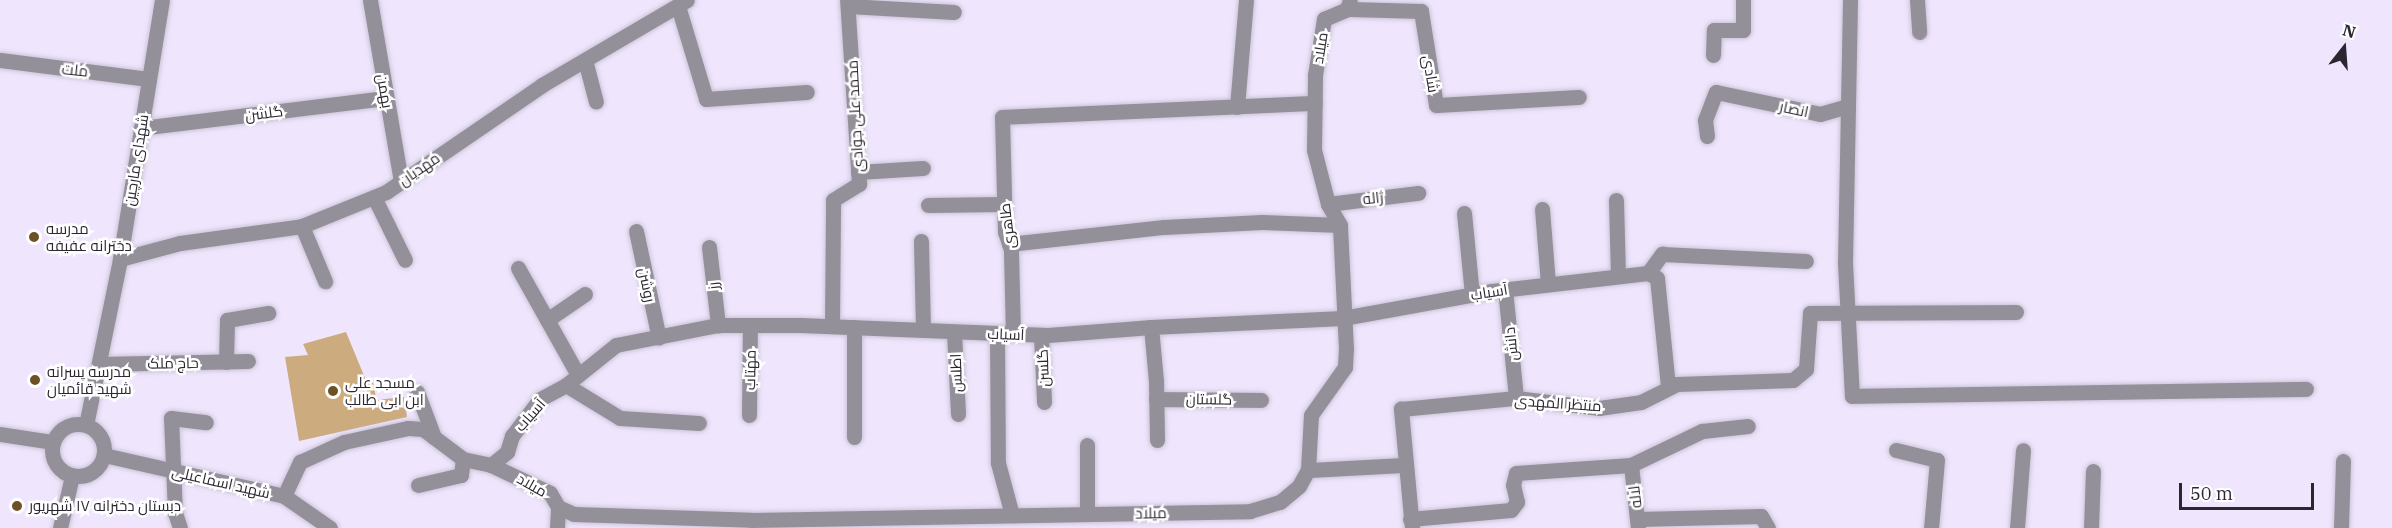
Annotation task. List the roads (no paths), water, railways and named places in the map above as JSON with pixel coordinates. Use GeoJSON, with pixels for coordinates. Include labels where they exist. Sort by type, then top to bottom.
{"type":"FeatureCollection","features":[{"type":"Feature","properties":{"kind":"street","name":"شهدای مارچین"},"geometry":{"type":"LineString","coordinates":[[86,425],[120,259],[162,0]]}},
{"type":"Feature","properties":{"kind":"street","name":"بهمن"},"geometry":{"type":"LineString","coordinates":[[370,0],[402,181]]}},
{"type":"Feature","properties":{"kind":"street"},"geometry":{"type":"LineString","coordinates":[[1246,0],[1237,107],[1315,103]]}},
{"type":"Feature","properties":{"kind":"street"},"geometry":{"type":"LineString","coordinates":[[1713,55],[1714,30],[1743,30],[1743,0]]}},
{"type":"Feature","properties":{"kind":"street"},"geometry":{"type":"LineString","coordinates":[[1850,0],[1845,251],[1852,396],[2306,389]]}},
{"type":"Feature","properties":{"kind":"street"},"geometry":{"type":"LineString","coordinates":[[1917,0],[1919,32]]}},
{"type":"Feature","properties":{"kind":"street"},"geometry":{"type":"LineString","coordinates":[[682,3],[706,99],[807,93]]}},
{"type":"Feature","properties":{"kind":"street","name":"مهدیان"},"geometry":{"type":"LineString","coordinates":[[120,259],[180,243],[302,226],[374,197],[402,181],[542,85],[682,3]]}},
{"type":"Feature","properties":{"kind":"street"},"geometry":{"type":"LineString","coordinates":[[848,3],[954,12]]}},
{"type":"Feature","properties":{"kind":"street","name":"محمد علی جوادی"},"geometry":{"type":"LineString","coordinates":[[832,326],[834,200],[859,184],[848,3]]}},
{"type":"Feature","properties":{"kind":"street","name":"شادی"},"geometry":{"type":"LineString","coordinates":[[1348,4],[1421,11],[1436,105],[1579,98]]}},
{"type":"Feature","properties":{"kind":"street","name":"میلاد"},"geometry":{"type":"LineString","coordinates":[[492,465],[550,493],[558,507],[574,514],[658,523],[1012,514],[1250,512],[1280,502],[1299,486],[1308,470],[1311,415],[1345,367],[1340,225],[1328,204],[1314,150],[1315,75],[1324,19],[1348,4]]}},
{"type":"Feature","properties":{"kind":"street","name":"ملت"},"geometry":{"type":"LineString","coordinates":[[0,60],[149,79]]}},
{"type":"Feature","properties":{"kind":"street"},"geometry":{"type":"LineString","coordinates":[[585,60],[596,102]]}},
{"type":"Feature","properties":{"kind":"street","name":"انصار"},"geometry":{"type":"LineString","coordinates":[[1707,136],[1705,120],[1716,92],[1820,114],[1848,106]]}},
{"type":"Feature","properties":{"kind":"street","name":"گلشن"},"geometry":{"type":"LineString","coordinates":[[141,128],[386,98]]}},
{"type":"Feature","properties":{"kind":"street","name":"طاهری"},"geometry":{"type":"LineString","coordinates":[[1013,334],[1009,244],[1005,232],[1002,117],[1237,107]]}},
{"type":"Feature","properties":{"kind":"street"},"geometry":{"type":"LineString","coordinates":[[858,172],[923,168]]}},
{"type":"Feature","properties":{"kind":"street","name":"ژاله"},"geometry":{"type":"LineString","coordinates":[[1328,204],[1418,193]]}},
{"type":"Feature","properties":{"kind":"street"},"geometry":{"type":"LineString","coordinates":[[374,197],[405,260]]}},
{"type":"Feature","properties":{"kind":"street"},"geometry":{"type":"LineString","coordinates":[[1616,200],[1618,276]]}},
{"type":"Feature","properties":{"kind":"street"},"geometry":{"type":"LineString","coordinates":[[928,206],[1004,204]]}},
{"type":"Feature","properties":{"kind":"street"},"geometry":{"type":"LineString","coordinates":[[1542,209],[1548,284]]}},
{"type":"Feature","properties":{"kind":"street"},"geometry":{"type":"LineString","coordinates":[[1464,213],[1472,295]]}},
{"type":"Feature","properties":{"kind":"street"},"geometry":{"type":"LineString","coordinates":[[1009,244],[1164,227],[1262,222],[1340,225]]}},
{"type":"Feature","properties":{"kind":"street"},"geometry":{"type":"LineString","coordinates":[[302,226],[325,281]]}},
{"type":"Feature","properties":{"kind":"street","name":"روشن"},"geometry":{"type":"LineString","coordinates":[[636,231],[659,338]]}},
{"type":"Feature","properties":{"kind":"street"},"geometry":{"type":"LineString","coordinates":[[921,242],[923,330]]}},
{"type":"Feature","properties":{"kind":"street","name":"رز"},"geometry":{"type":"LineString","coordinates":[[709,247],[718,325]]}},
{"type":"Feature","properties":{"kind":"street"},"geometry":{"type":"LineString","coordinates":[[1668,386],[1657,278],[1648,273],[1662,254],[1806,261]]}},
{"type":"Feature","properties":{"kind":"street"},"geometry":{"type":"LineString","coordinates":[[518,268],[547,320],[572,380],[620,418],[699,423]]}},
{"type":"Feature","properties":{"kind":"street","name":"آسیاب"},"geometry":{"type":"LineString","coordinates":[[492,465],[507,452],[512,436],[540,399],[572,380],[616,345],[718,325],[832,326],[1041,335],[1151,327],[1343,318],[1505,289],[1648,273]]}},
{"type":"Feature","properties":{"kind":"street","name":"دانش"},"geometry":{"type":"LineString","coordinates":[[1505,289],[1516,398]]}},
{"type":"Feature","properties":{"kind":"street"},"geometry":{"type":"LineString","coordinates":[[547,320],[585,294]]}},
{"type":"Feature","properties":{"kind":"street"},"geometry":{"type":"LineString","coordinates":[[1847,312],[2016,312]]}},
{"type":"Feature","properties":{"kind":"street","name":"منتظر المهدی"},"geometry":{"type":"LineString","coordinates":[[1411,523],[1401,409],[1516,398],[1599,408],[1641,402],[1668,386],[1717,381],[1793,380],[1806,369],[1810,313],[1847,312]]}},
{"type":"Feature","properties":{"kind":"street"},"geometry":{"type":"LineString","coordinates":[[226,362],[226,320],[268,313]]}},
{"type":"Feature","properties":{"kind":"street","name":"مهتاب"},"geometry":{"type":"LineString","coordinates":[[749,415],[750,325]]}},
{"type":"Feature","properties":{"kind":"street"},"geometry":{"type":"LineString","coordinates":[[854,327],[854,438]]}},
{"type":"Feature","properties":{"kind":"street"},"geometry":{"type":"LineString","coordinates":[[1151,327],[1157,440]]}},
{"type":"Feature","properties":{"kind":"street","name":"اطلس"},"geometry":{"type":"LineString","coordinates":[[954,332],[958,414]]}},
{"type":"Feature","properties":{"kind":"street"},"geometry":{"type":"LineString","coordinates":[[997,333],[998,463],[1012,514]]}},
{"type":"Feature","properties":{"kind":"street","name":"گلسن"},"geometry":{"type":"LineString","coordinates":[[1041,335],[1044,402]]}},
{"type":"Feature","properties":{"kind":"street","name":"حاج ملک"},"geometry":{"type":"LineString","coordinates":[[99,364],[248,362]]}},
{"type":"Feature","properties":{"kind":"street"},"geometry":{"type":"LineString","coordinates":[[417,392],[434,437]]}},
{"type":"Feature","properties":{"kind":"street","name":"گلستان"},"geometry":{"type":"LineString","coordinates":[[1156,399],[1262,400]]}},
{"type":"Feature","properties":{"kind":"street"},"geometry":{"type":"LineString","coordinates":[[180,528],[175,513],[175,470],[171,418],[206,422]]}},
{"type":"Feature","properties":{"kind":"street"},"geometry":{"type":"LineString","coordinates":[[69,425],[86,425],[93,428],[102,440],[104,455],[101,463],[88,474],[72,476],[64,472],[53,459],[52,442],[56,434],[69,425]]}},
{"type":"Feature","properties":{"kind":"street"},"geometry":{"type":"LineString","coordinates":[[1411,523],[1511,510],[1517,502],[1513,485],[1516,473],[1631,465],[1702,431],[1748,426]]}},
{"type":"Feature","properties":{"kind":"street"},"geometry":{"type":"LineString","coordinates":[[284,496],[300,462],[344,442],[408,428],[423,429],[463,459],[492,465]]}},
{"type":"Feature","properties":{"kind":"street"},"geometry":{"type":"LineString","coordinates":[[0,434],[52,442]]}},
{"type":"Feature","properties":{"kind":"street"},"geometry":{"type":"LineString","coordinates":[[1087,445],[1087,514]]}},
{"type":"Feature","properties":{"kind":"street"},"geometry":{"type":"LineString","coordinates":[[1896,450],[1937,460],[1931,528]]}},
{"type":"Feature","properties":{"kind":"street"},"geometry":{"type":"LineString","coordinates":[[2017,528],[2023,450]]}},
{"type":"Feature","properties":{"kind":"street","name":"شهید اسماعیلی"},"geometry":{"type":"LineString","coordinates":[[104,455],[284,496],[330,528]]}},
{"type":"Feature","properties":{"kind":"street"},"geometry":{"type":"LineString","coordinates":[[418,485],[461,475],[463,459]]}},
{"type":"Feature","properties":{"kind":"street"},"geometry":{"type":"LineString","coordinates":[[2341,528],[2343,461]]}},
{"type":"Feature","properties":{"kind":"street"},"geometry":{"type":"LineString","coordinates":[[1308,470],[1405,465]]}},
{"type":"Feature","properties":{"kind":"street","name":"لاله"},"geometry":{"type":"LineString","coordinates":[[1631,465],[1638,524]]}},
{"type":"Feature","properties":{"kind":"street"},"geometry":{"type":"LineString","coordinates":[[2091,528],[2093,471]]}},
{"type":"Feature","properties":{"kind":"street"},"geometry":{"type":"LineString","coordinates":[[60,528],[72,476]]}},
{"type":"Feature","properties":{"kind":"street"},"geometry":{"type":"LineString","coordinates":[[557,528],[558,507]]}},
{"type":"Feature","properties":{"kind":"street"},"geometry":{"type":"LineString","coordinates":[[1638,524],[1761,516],[1768,528]]}},
{"type":"Feature","properties":{"kind":"place","name":"مدرسه دخترانه عفیفه"},"geometry":{"type":"Point","coordinates":[34,237]}},
{"type":"Feature","properties":{"kind":"place","name":"مدرسه پسرانه شهید قائمیان"},"geometry":{"type":"Point","coordinates":[35,380]}},
{"type":"Feature","properties":{"kind":"place","name":"مسجد علی ابن ابی طالب"},"geometry":{"type":"Point","coordinates":[333,391]}},
{"type":"Feature","properties":{"kind":"place","name":"دبستان دخترانه ۱۷ شهریور"},"geometry":{"type":"Point","coordinates":[17,506]}}]}
